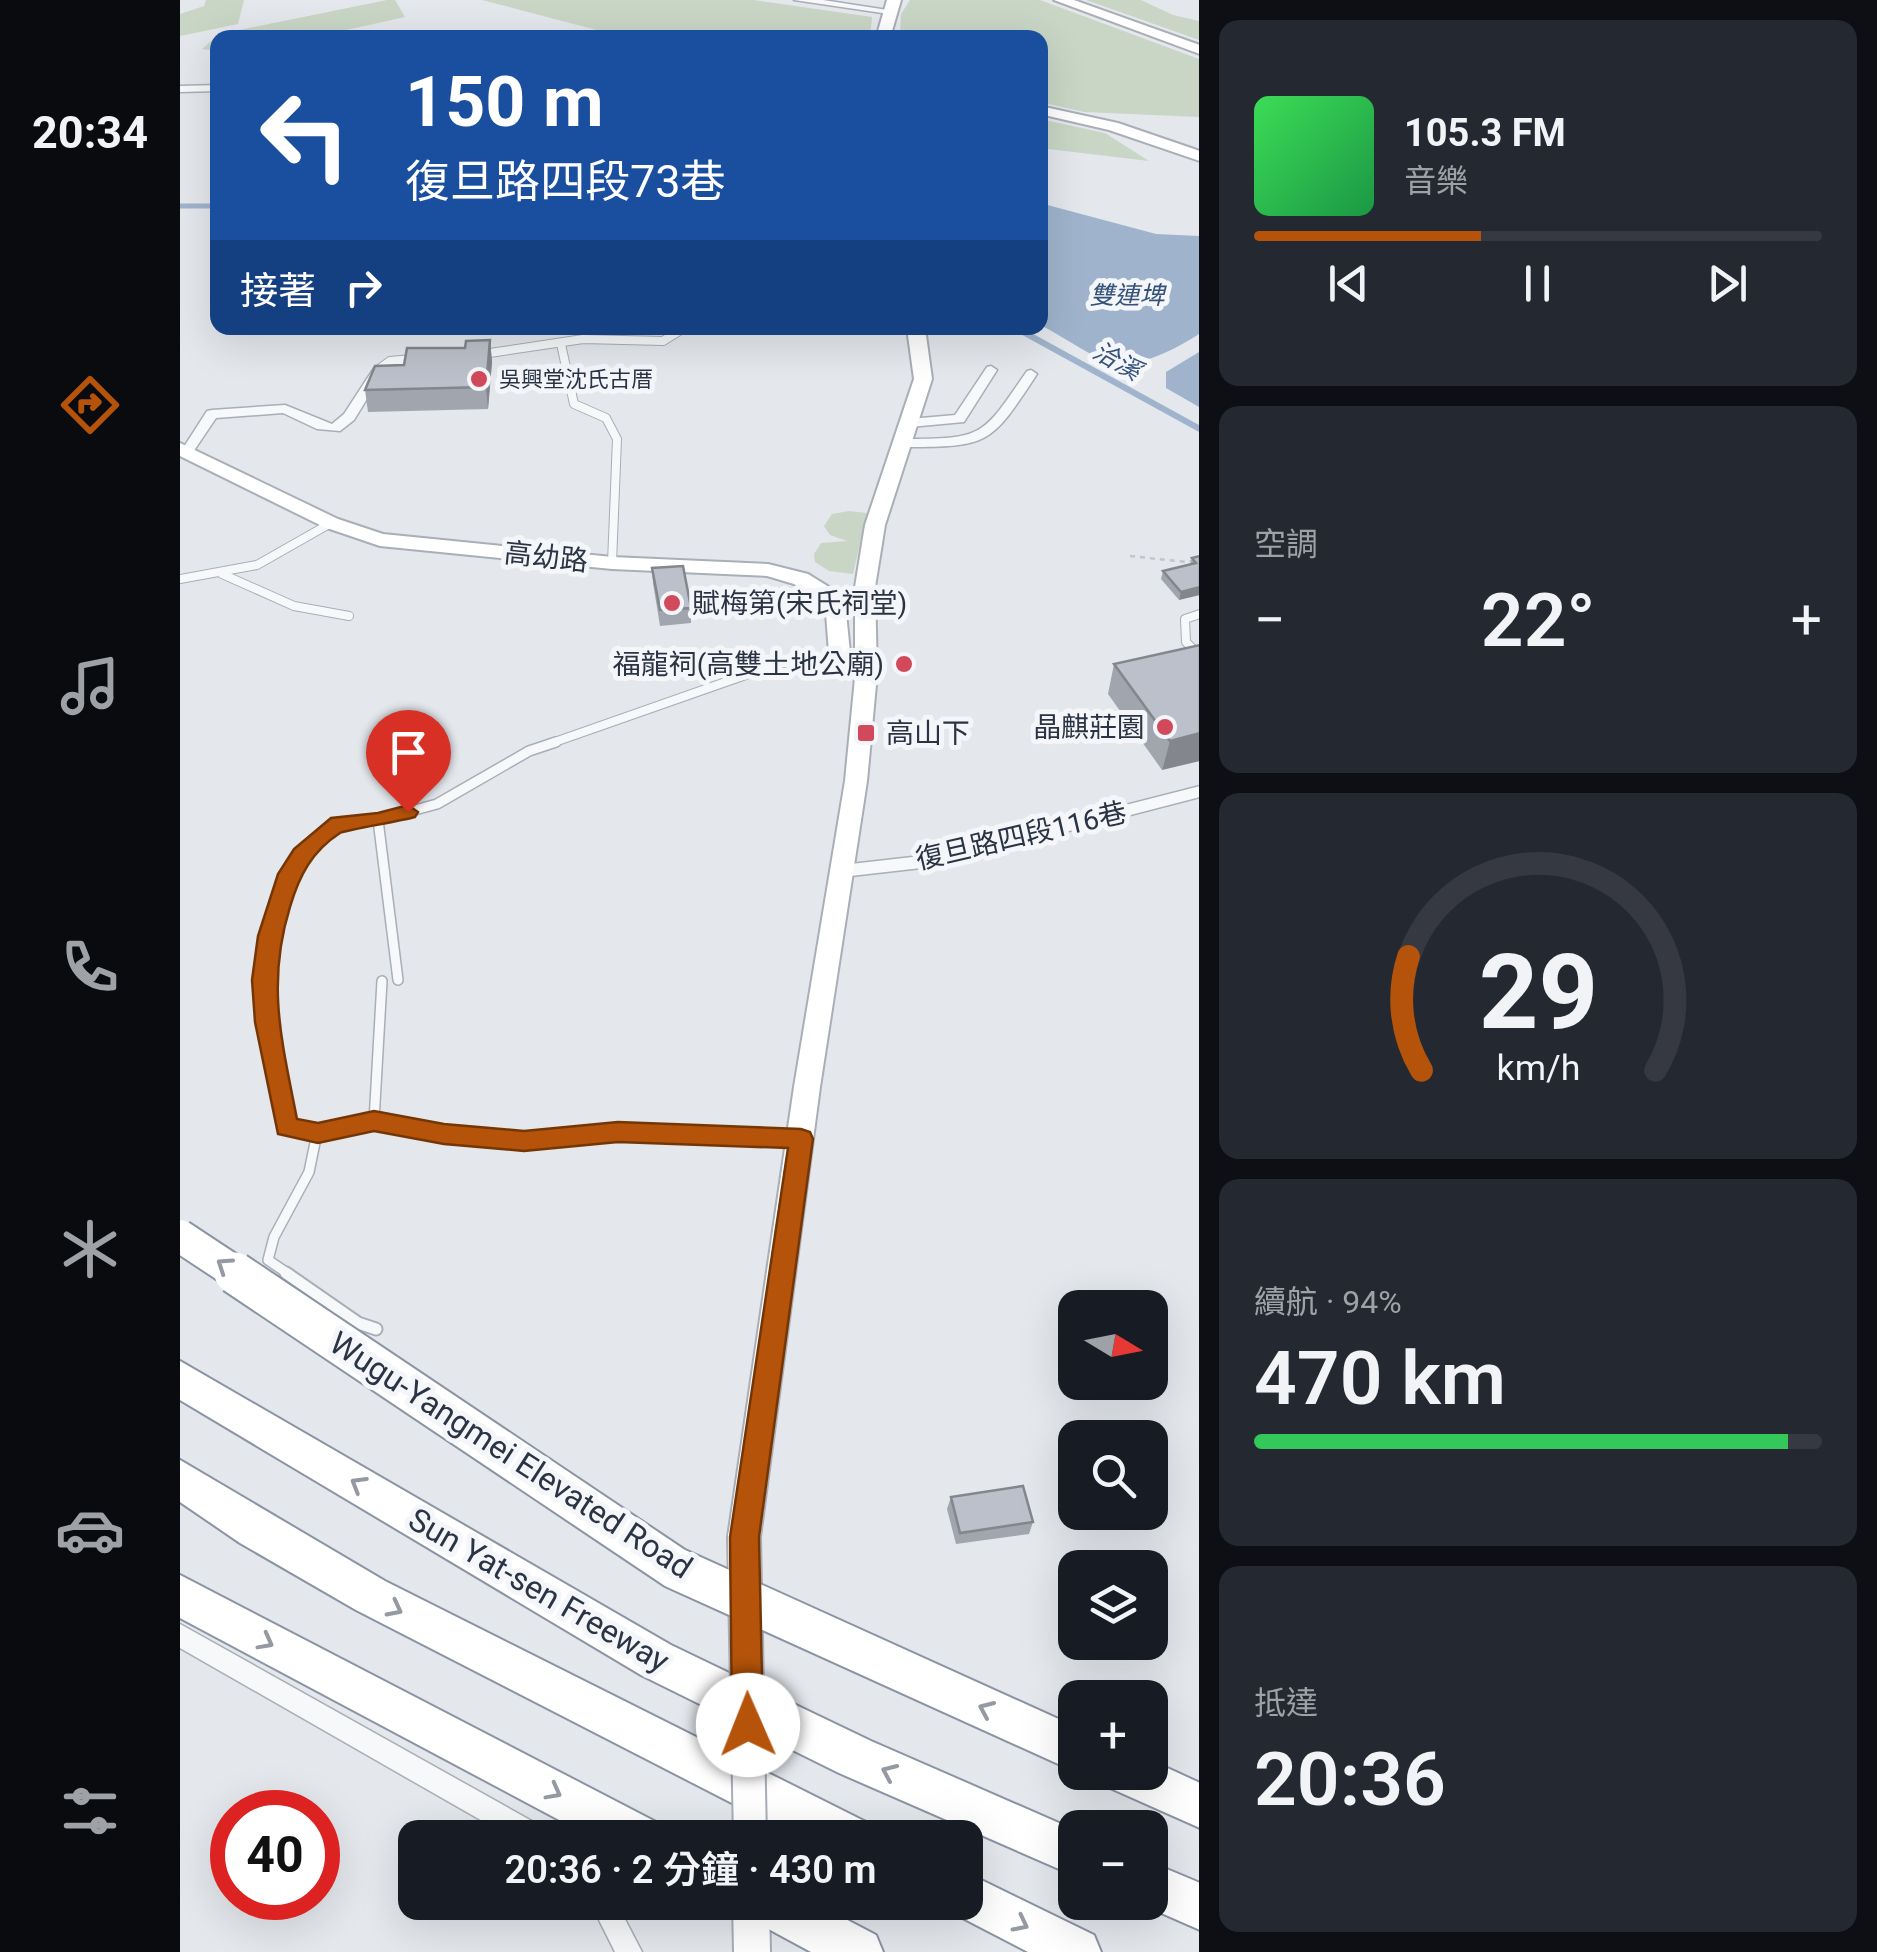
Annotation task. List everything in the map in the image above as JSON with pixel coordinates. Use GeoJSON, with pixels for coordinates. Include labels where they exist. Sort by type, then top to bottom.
{"type":"FeatureCollection","features":[{"type":"Feature","properties":{"kind":"highway","name":"Wugu-Yangmei Elevated Road"},"geometry":{"type":"LineString","coordinates":[[180,1236],[674,1568],[1058,1741]]}},
{"type":"Feature","properties":{"kind":"highway","name":"Sun Yat-sen Freeway"},"geometry":{"type":"LineString","coordinates":[[180,1379],[656,1660],[855,1757],[1058,1846]]}},
{"type":"Feature","properties":{"kind":"highway"},"geometry":{"type":"LineString","coordinates":[[180,1479],[220,1508],[370,1596],[813,1820]]}},
{"type":"Feature","properties":{"kind":"highway"},"geometry":{"type":"LineString","coordinates":[[180,1492],[220,1508]]}},
{"type":"Feature","properties":{"kind":"highway"},"geometry":{"type":"LineString","coordinates":[[180,1596],[606,1820]]}},
{"type":"Feature","properties":{"kind":"highway"},"geometry":{"type":"LineString","coordinates":[[1165,1790],[1199,1806]]}},
{"type":"Feature","properties":{"kind":"highway"},"geometry":{"type":"LineString","coordinates":[[1168,1893],[1199,1907]]}},
{"type":"Feature","properties":{"kind":"highway"},"geometry":{"type":"LineString","coordinates":[[983,1904],[1077,1952]]}},
{"type":"Feature","properties":{"kind":"highway"},"geometry":{"type":"LineString","coordinates":[[798,1920],[858,1952]]}},
{"type":"Feature","properties":{"kind":"street"},"geometry":{"type":"LineString","coordinates":[[798,0],[892,6],[884,30]]}},
{"type":"Feature","properties":{"kind":"street"},"geometry":{"type":"LineString","coordinates":[[1061,0],[1199,50]]}},
{"type":"Feature","properties":{"kind":"street"},"geometry":{"type":"LineString","coordinates":[[180,89],[210,88]]}},
{"type":"Feature","properties":{"kind":"street"},"geometry":{"type":"LineString","coordinates":[[1048,112],[1112,126],[1199,156]]}},
{"type":"Feature","properties":{"kind":"street"},"geometry":{"type":"LineString","coordinates":[[750,1820],[744,1537],[856,781],[866,674],[865,587],[875,525],[923,379],[917,335]]}},
{"type":"Feature","properties":{"kind":"street"},"geometry":{"type":"LineString","coordinates":[[183,451],[212,414],[285,410],[335,428],[349,417],[379,369]]}},
{"type":"Feature","properties":{"kind":"street"},"geometry":{"type":"LineString","coordinates":[[908,433],[959,419],[991,370]]}},
{"type":"Feature","properties":{"kind":"street"},"geometry":{"type":"LineString","coordinates":[[908,433],[966,443],[984,437],[996,427],[1032,374]]}},
{"type":"Feature","properties":{"kind":"street","name":"高幼路"},"geometry":{"type":"LineString","coordinates":[[183,451],[331,523],[380,540],[612,563],[768,570],[802,579],[822,592],[836,613],[841,666]]}},
{"type":"Feature","properties":{"kind":"street"},"geometry":{"type":"LineString","coordinates":[[841,666],[866,674]]}},
{"type":"Feature","properties":{"kind":"street","name":"復旦路四段116巷"},"geometry":{"type":"LineString","coordinates":[[842,871],[930,861],[1199,791]]}},
{"type":"Feature","properties":{"kind":"street"},"geometry":{"type":"LineString","coordinates":[[180,1635],[505,1820]]}},
{"type":"Feature","properties":{"kind":"street"},"geometry":{"type":"LineString","coordinates":[[611,1920],[628,1952]]}},
{"type":"Feature","properties":{"kind":"street"},"geometry":{"type":"LineString","coordinates":[[751,1920],[752,1952]]}},
{"type":"Feature","properties":{"kind":"lane"},"geometry":{"type":"LineString","coordinates":[[471,355],[583,339],[663,341],[676,335]]}},
{"type":"Feature","properties":{"kind":"lane"},"geometry":{"type":"LineString","coordinates":[[561,344],[574,404],[606,418],[617,439],[612,563]]}},
{"type":"Feature","properties":{"kind":"lane"},"geometry":{"type":"LineString","coordinates":[[379,369],[390,361],[422,358]]}},
{"type":"Feature","properties":{"kind":"lane"},"geometry":{"type":"LineString","coordinates":[[180,579],[257,565],[331,523]]}},
{"type":"Feature","properties":{"kind":"lane"},"geometry":{"type":"LineString","coordinates":[[222,574],[294,606],[349,616]]}},
{"type":"Feature","properties":{"kind":"lane"},"geometry":{"type":"LineString","coordinates":[[1199,614],[1185,619],[1186,642],[1199,655]]}},
{"type":"Feature","properties":{"kind":"lane"},"geometry":{"type":"LineString","coordinates":[[801,1139],[618,1132],[524,1141],[444,1134],[374,1121],[318,1133],[287,1126],[266,1022],[263,980],[270,936],[289,874],[302,855],[338,823],[378,820],[437,804],[529,751],[780,664],[841,666]]}},
{"type":"Feature","properties":{"kind":"lane"},"geometry":{"type":"LineString","coordinates":[[378,820],[398,980]]}},
{"type":"Feature","properties":{"kind":"lane"},"geometry":{"type":"LineString","coordinates":[[374,1121],[382,981]]}},
{"type":"Feature","properties":{"kind":"lane"},"geometry":{"type":"LineString","coordinates":[[318,1133],[309,1172],[274,1237],[268,1260],[358,1323],[376,1329]]}},
{"type":"Feature","properties":{"kind":"path"},"geometry":{"type":"LineString","coordinates":[[1130,556],[1186,562],[1199,559]]}},
{"type":"Feature","properties":{"kind":"green space"},"geometry":{"type":"Polygon","coordinates":[[[206,0],[244,0],[238,24],[180,36],[180,14],[204,6],[206,0]]]}},
{"type":"Feature","properties":{"kind":"green space"},"geometry":{"type":"Polygon","coordinates":[[[387,0],[395,0],[405,17],[346,30],[239,30],[387,0]]]}},
{"type":"Feature","properties":{"kind":"green space"},"geometry":{"type":"Polygon","coordinates":[[[482,0],[754,0],[872,17],[871,30],[596,30],[482,0]]]}},
{"type":"Feature","properties":{"kind":"green space"},"geometry":{"type":"Polygon","coordinates":[[[910,0],[1040,0],[1199,59],[1199,117],[1084,112],[1048,104],[1048,30],[900,30],[901,14],[910,0]]]}},
{"type":"Feature","properties":{"kind":"green space"},"geometry":{"type":"Polygon","coordinates":[[[1086,0],[1141,0],[1173,15],[1199,21],[1199,40],[1086,0]]]}},
{"type":"Feature","properties":{"kind":"green space"},"geometry":{"type":"Polygon","coordinates":[[[1048,121],[1105,133],[1149,161],[1048,149],[1048,121]]]}},
{"type":"Feature","properties":{"kind":"green space"},"geometry":{"type":"Polygon","coordinates":[[[867,513],[853,574],[829,571],[815,562],[814,554],[821,543],[847,541],[830,535],[824,526],[832,514],[867,513]]]}},
{"type":"Feature","properties":{"kind":"water","name":"雙連埤"},"geometry":{"type":"Polygon","coordinates":[[[1048,205],[1156,234],[1199,236],[1199,334],[1140,361],[1115,363],[1096,357],[1048,330],[1048,205]]]}},
{"type":"Feature","properties":{"kind":"water","name":"雙連埤"},"geometry":{"type":"Polygon","coordinates":[[[1199,352],[1199,407],[1166,388],[1166,372],[1199,352]]]}},
{"type":"Feature","properties":{"kind":"building"},"geometry":{"type":"Polygon","coordinates":[[[490,340],[486,387],[365,390],[375,366],[404,365],[407,348],[465,348],[466,341],[490,340]]]}},
{"type":"Feature","properties":{"kind":"building"},"geometry":{"type":"Polygon","coordinates":[[[1199,556],[1199,587],[1181,592],[1163,571],[1196,563],[1192,558],[1199,556]]]}},
{"type":"Feature","properties":{"kind":"building"},"geometry":{"type":"Polygon","coordinates":[[[683,566],[691,608],[660,610],[652,568],[683,566]]]}},
{"type":"Feature","properties":{"kind":"building"},"geometry":{"type":"Polygon","coordinates":[[[1199,645],[1199,733],[1170,741],[1114,664],[1199,645]]]}},
{"type":"Feature","properties":{"kind":"building"},"geometry":{"type":"Polygon","coordinates":[[[1023,1486],[1033,1522],[960,1533],[951,1497],[1023,1486]]]}},
{"type":"Feature","properties":{"kind":"waterway","name":"洽溪"},"geometry":{"type":"LineString","coordinates":[[180,206],[210,206]]}},
{"type":"Feature","properties":{"kind":"waterway","name":"洽溪"},"geometry":{"type":"LineString","coordinates":[[1029,335],[1199,428]]}},
{"type":"Feature","properties":{"kind":"place","name":"吳興堂沈氏古厝"},"geometry":{"type":"Point","coordinates":[479,379]}},
{"type":"Feature","properties":{"kind":"place","name":"賦梅第(宋氏祠堂)"},"geometry":{"type":"Point","coordinates":[672,603]}},
{"type":"Feature","properties":{"kind":"place","name":"福龍祠(高雙土地公廟)"},"geometry":{"type":"Point","coordinates":[904,664]}},
{"type":"Feature","properties":{"kind":"place","name":"晶麒莊園"},"geometry":{"type":"Point","coordinates":[1165,727]}},
{"type":"Feature","properties":{"kind":"place","name":"高山下"},"geometry":{"type":"Point","coordinates":[866,733]}},
{"type":"Feature","properties":{"kind":"route"},"geometry":{"type":"LineString","coordinates":[[408,812],[378,820],[338,823],[302,855],[289,874],[270,936],[263,980],[266,1022],[287,1126],[318,1133],[374,1121],[444,1134],[524,1141],[618,1132],[801,1139],[744,1537],[748,1725]]}}]}
